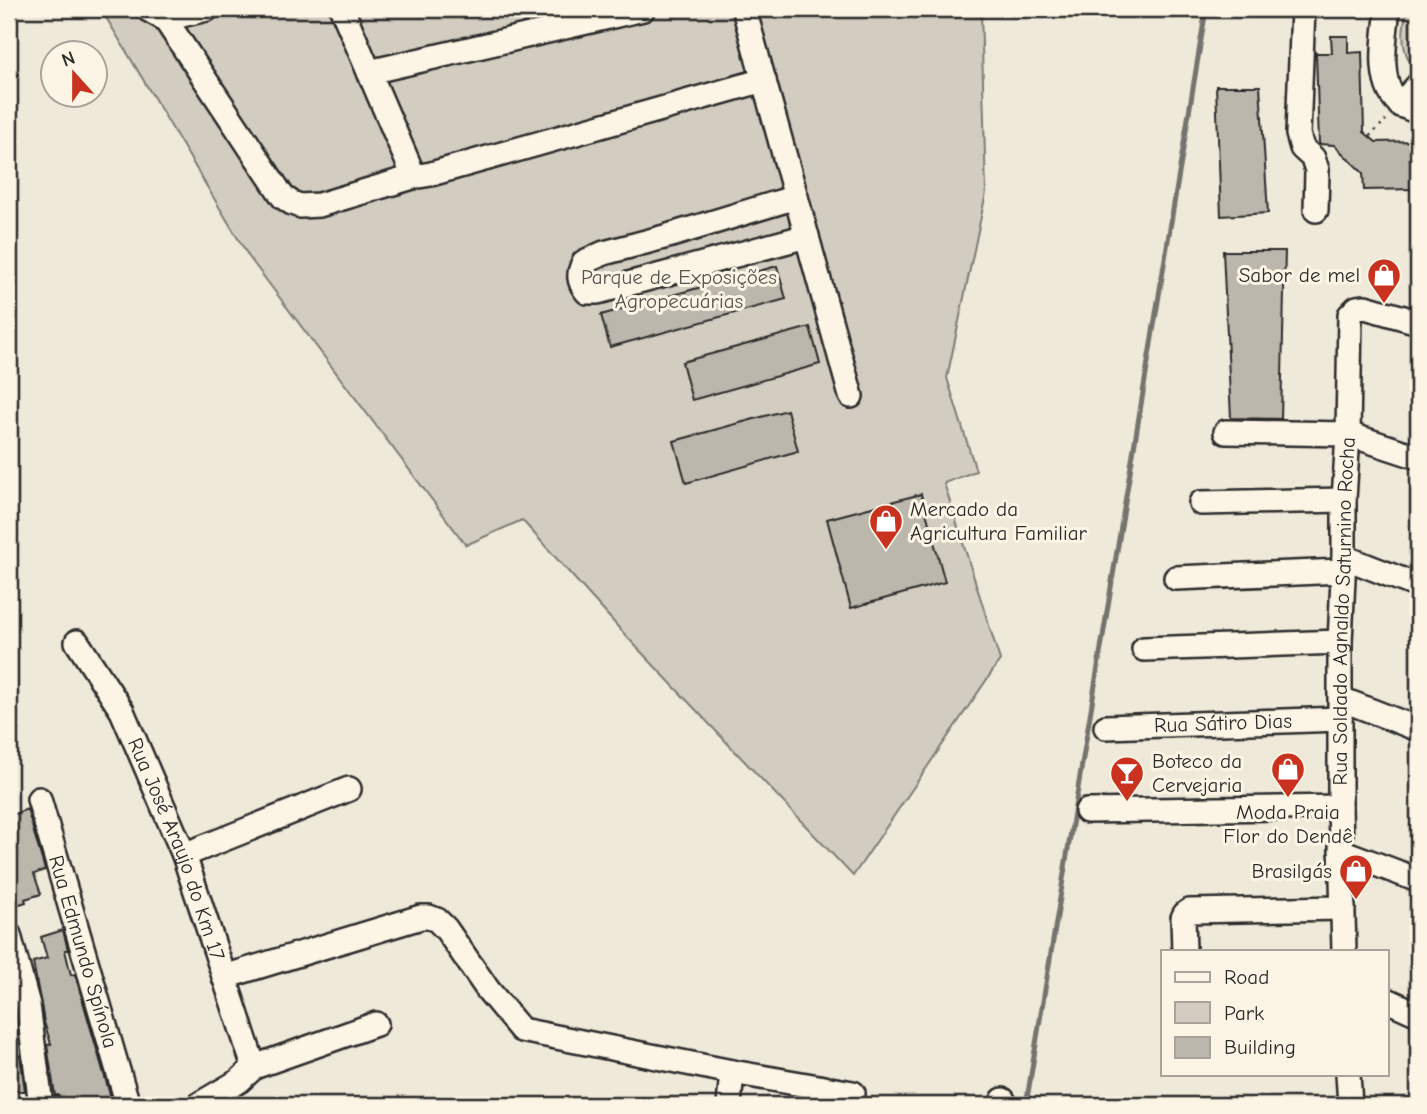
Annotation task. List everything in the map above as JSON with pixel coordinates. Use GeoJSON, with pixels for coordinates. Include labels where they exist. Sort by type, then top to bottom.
{"type":"FeatureCollection","features":[{"type":"Feature","properties":{"kind":"street"},"geometry":{"type":"LineString","coordinates":[[207,9],[156,14],[283,197],[300,206],[319,205],[764,80]]}},
{"type":"Feature","properties":{"kind":"street"},"geometry":{"type":"LineString","coordinates":[[342,9],[413,177]]}},
{"type":"Feature","properties":{"kind":"street"},"geometry":{"type":"LineString","coordinates":[[369,72],[643,9]]}},
{"type":"Feature","properties":{"kind":"street"},"geometry":{"type":"LineString","coordinates":[[744,9],[851,396]]}},
{"type":"Feature","properties":{"kind":"street"},"geometry":{"type":"LineString","coordinates":[[1303,9],[1298,134],[1302,148],[1313,158],[1317,170],[1316,210]]}},
{"type":"Feature","properties":{"kind":"street"},"geometry":{"type":"LineString","coordinates":[[1388,9],[1384,49],[1384,77],[1387,87],[1409,108],[1418,85]]}},
{"type":"Feature","properties":{"kind":"street"},"geometry":{"type":"LineString","coordinates":[[796,197],[604,253],[584,262],[579,273],[581,284],[587,292],[598,292],[807,236]]}},
{"type":"Feature","properties":{"kind":"street","name":"Rua Soldado Agnaldo Saturnino Rocha"},"geometry":{"type":"LineString","coordinates":[[1344,950],[1340,807],[1340,642],[1350,315],[1353,311],[1365,307],[1418,323]]}},
{"type":"Feature","properties":{"kind":"street"},"geometry":{"type":"LineString","coordinates":[[1226,432],[1348,434],[1418,457]]}},
{"type":"Feature","properties":{"kind":"street"},"geometry":{"type":"LineString","coordinates":[[1201,503],[1344,500]]}},
{"type":"Feature","properties":{"kind":"street"},"geometry":{"type":"LineString","coordinates":[[1176,578],[1343,564],[1418,586]]}},
{"type":"Feature","properties":{"kind":"street","name":"Rua José Araujo do Km 17"},"geometry":{"type":"LineString","coordinates":[[77,642],[121,711],[184,855],[254,1067]]}},
{"type":"Feature","properties":{"kind":"street"},"geometry":{"type":"LineString","coordinates":[[1144,649],[1340,642]]}},
{"type":"Feature","properties":{"kind":"street"},"geometry":{"type":"LineString","coordinates":[[1340,709],[1418,729]]}},
{"type":"Feature","properties":{"kind":"street","name":"Rua Sátiro Dias"},"geometry":{"type":"LineString","coordinates":[[1106,727],[1340,709]]}},
{"type":"Feature","properties":{"kind":"street"},"geometry":{"type":"LineString","coordinates":[[184,855],[349,789]]}},
{"type":"Feature","properties":{"kind":"street","name":"Rua Edmundo Spínola"},"geometry":{"type":"LineString","coordinates":[[39,799],[128,1105]]}},
{"type":"Feature","properties":{"kind":"street"},"geometry":{"type":"LineString","coordinates":[[1087,811],[1340,807]]}},
{"type":"Feature","properties":{"kind":"street"},"geometry":{"type":"LineString","coordinates":[[1341,851],[1418,880]]}},
{"type":"Feature","properties":{"kind":"street"},"geometry":{"type":"LineString","coordinates":[[1184,950],[1183,918],[1192,910],[1343,908]]}},
{"type":"Feature","properties":{"kind":"street"},"geometry":{"type":"LineString","coordinates":[[224,977],[421,917],[429,917],[437,920],[446,929],[488,990],[521,1030],[853,1093]]}},
{"type":"Feature","properties":{"kind":"street"},"geometry":{"type":"LineString","coordinates":[[9,935],[28,1005],[41,1105]]}},
{"type":"Feature","properties":{"kind":"street"},"geometry":{"type":"LineString","coordinates":[[1388,1000],[1418,1014]]}},
{"type":"Feature","properties":{"kind":"street"},"geometry":{"type":"LineString","coordinates":[[198,1105],[239,1081],[254,1067],[376,1024]]}},
{"type":"Feature","properties":{"kind":"street"},"geometry":{"type":"LineString","coordinates":[[729,1105],[733,1072]]}},
{"type":"Feature","properties":{"kind":"street"},"geometry":{"type":"LineString","coordinates":[[1348,1076],[1350,1105]]}},
{"type":"Feature","properties":{"kind":"path"},"geometry":{"type":"LineString","coordinates":[[1370,136],[1409,108]]}},
{"type":"Feature","properties":{"kind":"green space","name":"Parque de Exposições Agropecuárias"},"geometry":{"type":"Polygon","coordinates":[[[101,9],[981,9],[986,193],[947,378],[976,471],[944,483],[1000,660],[853,876],[628,638],[522,520],[466,545],[249,257],[101,9]]]}},
{"type":"Feature","properties":{"kind":"green space"},"geometry":{"type":"Polygon","coordinates":[[[1410,9],[1418,9],[1418,69],[1408,58],[1403,41],[1404,23],[1410,9]]]}},
{"type":"Feature","properties":{"kind":"building"},"geometry":{"type":"Polygon","coordinates":[[[1331,36],[1348,36],[1348,53],[1362,52],[1364,132],[1376,142],[1418,141],[1418,189],[1364,190],[1363,173],[1334,145],[1319,144],[1316,53],[1332,53],[1331,36]]]}},
{"type":"Feature","properties":{"kind":"building"},"geometry":{"type":"Polygon","coordinates":[[[1216,86],[1260,86],[1268,213],[1221,216],[1216,86]]]}},
{"type":"Feature","properties":{"kind":"building"},"geometry":{"type":"Polygon","coordinates":[[[1223,251],[1285,251],[1281,419],[1231,418],[1223,251]]]}},
{"type":"Feature","properties":{"kind":"building"},"geometry":{"type":"Polygon","coordinates":[[[777,266],[786,299],[610,347],[601,315],[777,266]]]}},
{"type":"Feature","properties":{"kind":"building"},"geometry":{"type":"Polygon","coordinates":[[[810,327],[820,364],[692,400],[682,362],[810,327]]]}},
{"type":"Feature","properties":{"kind":"building"},"geometry":{"type":"Polygon","coordinates":[[[787,410],[798,451],[686,483],[674,441],[787,410]]]}},
{"type":"Feature","properties":{"kind":"building","name":"Mercado da Agricultura Familiar"},"geometry":{"type":"Polygon","coordinates":[[[921,494],[945,582],[851,608],[827,519],[921,494]]]}},
{"type":"Feature","properties":{"kind":"building"},"geometry":{"type":"Polygon","coordinates":[[[27,809],[45,870],[34,874],[41,894],[13,906],[9,892],[9,819],[27,809]]]}},
{"type":"Feature","properties":{"kind":"building"},"geometry":{"type":"Polygon","coordinates":[[[63,930],[71,975],[75,974],[113,1105],[61,1105],[58,1095],[55,1096],[47,1045],[51,1044],[44,1022],[33,962],[47,958],[41,937],[63,930]]]}},
{"type":"Feature","properties":{"kind":"building"},"geometry":{"type":"Polygon","coordinates":[[[20,1055],[25,1091],[9,1091],[9,1056],[20,1055]]]}},
{"type":"Feature","properties":{"kind":"waterway"},"geometry":{"type":"LineString","coordinates":[[1026,1105],[1206,9]]}},
{"type":"Feature","properties":{"kind":"place","name":"Sabor de mel"},"geometry":{"type":"Point","coordinates":[1384,305]}},
{"type":"Feature","properties":{"kind":"place","name":"Mercado da Agricultura Familiar"},"geometry":{"type":"Point","coordinates":[886,551]}},
{"type":"Feature","properties":{"kind":"place","name":"Moda Praia Flor do Dendê"},"geometry":{"type":"Point","coordinates":[1288,799]}},
{"type":"Feature","properties":{"kind":"place","name":"Boteco da Cervejaria"},"geometry":{"type":"Point","coordinates":[1127,803]}},
{"type":"Feature","properties":{"kind":"place","name":"Brasilgás"},"geometry":{"type":"Point","coordinates":[1356,901]}}]}
